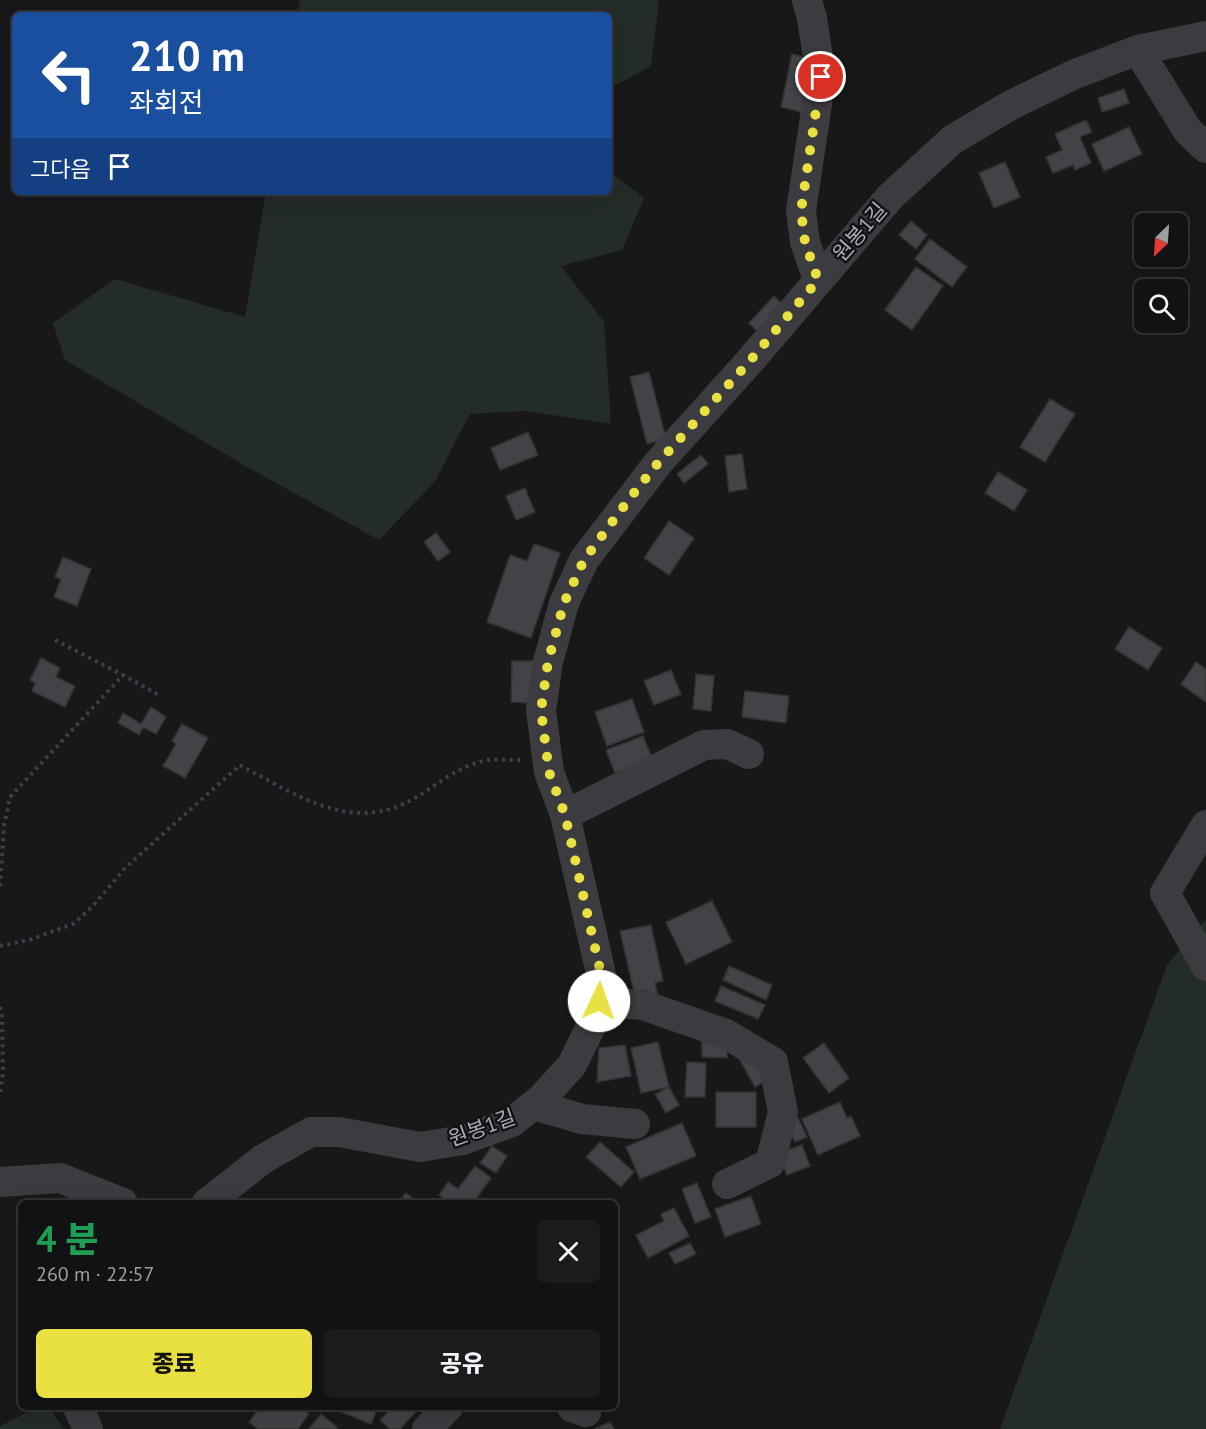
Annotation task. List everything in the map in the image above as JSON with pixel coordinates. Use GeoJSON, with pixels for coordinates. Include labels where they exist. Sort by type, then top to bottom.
{"type":"FeatureCollection","features":[{"type":"Feature","properties":{"kind":"street"},"geometry":{"type":"LineString","coordinates":[[807,0],[821,77],[801,211],[805,242],[818,280]]}},
{"type":"Feature","properties":{"kind":"street","name":"원봉1길"},"geometry":{"type":"LineString","coordinates":[[211,1200],[263,1159],[311,1132],[339,1132],[420,1148],[463,1140],[512,1122],[534,1105],[572,1065],[594,1020],[603,983],[565,815],[549,772],[541,710],[548,662],[564,603],[584,560],[658,463],[749,362],[890,197],[952,140],[1011,105],[1075,74],[1138,50],[1206,36]]}},
{"type":"Feature","properties":{"kind":"street"},"geometry":{"type":"LineString","coordinates":[[1138,50],[1188,131],[1206,148]]}},
{"type":"Feature","properties":{"kind":"street"},"geometry":{"type":"LineString","coordinates":[[565,815],[704,745],[728,744],[749,754]]}},
{"type":"Feature","properties":{"kind":"street"},"geometry":{"type":"LineString","coordinates":[[1206,825],[1164,893],[1206,966]]}},
{"type":"Feature","properties":{"kind":"street"},"geometry":{"type":"LineString","coordinates":[[599,1001],[643,1005],[726,1034],[773,1062],[783,1112],[770,1163],[727,1184]]}},
{"type":"Feature","properties":{"kind":"street"},"geometry":{"type":"LineString","coordinates":[[534,1105],[582,1119],[635,1124]]}},
{"type":"Feature","properties":{"kind":"street"},"geometry":{"type":"LineString","coordinates":[[0,1182],[41,1191],[60,1178],[115,1200]]}},
{"type":"Feature","properties":{"kind":"street"},"geometry":{"type":"LineString","coordinates":[[79,1410],[88,1429]]}},
{"type":"Feature","properties":{"kind":"street"},"geometry":{"type":"LineString","coordinates":[[427,1429],[445,1410]]}},
{"type":"Feature","properties":{"kind":"path"},"geometry":{"type":"LineString","coordinates":[[55,640],[159,695]]}},
{"type":"Feature","properties":{"kind":"path"},"geometry":{"type":"LineString","coordinates":[[0,886],[4,826],[10,797],[123,675]]}},
{"type":"Feature","properties":{"kind":"path"},"geometry":{"type":"LineString","coordinates":[[0,946],[29,940],[73,924],[93,906],[125,868],[240,765],[303,799],[342,812],[383,812],[413,799],[451,774],[487,760],[548,760]]}},
{"type":"Feature","properties":{"kind":"path"},"geometry":{"type":"LineString","coordinates":[[0,1007],[3,1061],[0,1095]]}},
{"type":"Feature","properties":{"kind":"shaded area"},"geometry":{"type":"Polygon","coordinates":[[[300,0],[659,0],[651,66],[612,87],[612,12],[298,12],[300,0]]]}},
{"type":"Feature","properties":{"kind":"shaded area"},"geometry":{"type":"Polygon","coordinates":[[[612,173],[644,198],[622,250],[561,266],[604,322],[611,424],[526,411],[470,414],[435,481],[379,540],[249,468],[65,360],[53,323],[115,279],[245,317],[265,195],[612,195],[612,173]]]}},
{"type":"Feature","properties":{"kind":"shaded area"},"geometry":{"type":"Polygon","coordinates":[[[1206,919],[1206,1429],[1000,1429],[1167,965],[1206,919]]]}},
{"type":"Feature","properties":{"kind":"shaded area"},"geometry":{"type":"Polygon","coordinates":[[[32,1410],[51,1410],[64,1429],[0,1429],[0,1426],[32,1410]]]}},
{"type":"Feature","properties":{"kind":"building"},"geometry":{"type":"Polygon","coordinates":[[[792,54],[813,59],[802,112],[781,107],[792,54]]]}},
{"type":"Feature","properties":{"kind":"building"},"geometry":{"type":"Polygon","coordinates":[[[1124,89],[1129,103],[1102,112],[1098,98],[1124,89]]]}},
{"type":"Feature","properties":{"kind":"building"},"geometry":{"type":"Polygon","coordinates":[[[1086,120],[1092,132],[1080,137],[1091,163],[1075,170],[1073,165],[1053,173],[1046,157],[1062,150],[1055,134],[1086,120]]]}},
{"type":"Feature","properties":{"kind":"building"},"geometry":{"type":"Polygon","coordinates":[[[1129,127],[1142,154],[1104,171],[1092,144],[1129,127]]]}},
{"type":"Feature","properties":{"kind":"building"},"geometry":{"type":"Polygon","coordinates":[[[1005,162],[1020,197],[994,208],[979,173],[1005,162]]]}},
{"type":"Feature","properties":{"kind":"building"},"geometry":{"type":"Polygon","coordinates":[[[911,221],[927,235],[916,249],[899,235],[911,221]]]}},
{"type":"Feature","properties":{"kind":"building"},"geometry":{"type":"Polygon","coordinates":[[[930,239],[967,267],[952,287],[915,259],[930,239]]]}},
{"type":"Feature","properties":{"kind":"building"},"geometry":{"type":"Polygon","coordinates":[[[916,267],[943,286],[912,330],[885,310],[916,267]]]}},
{"type":"Feature","properties":{"kind":"building"},"geometry":{"type":"Polygon","coordinates":[[[774,296],[787,309],[762,336],[749,323],[774,296]]]}},
{"type":"Feature","properties":{"kind":"building"},"geometry":{"type":"Polygon","coordinates":[[[649,372],[666,439],[647,444],[630,377],[649,372]]]}},
{"type":"Feature","properties":{"kind":"building"},"geometry":{"type":"Polygon","coordinates":[[[1050,399],[1075,414],[1045,462],[1020,447],[1050,399]]]}},
{"type":"Feature","properties":{"kind":"building"},"geometry":{"type":"Polygon","coordinates":[[[528,432],[538,455],[500,470],[491,448],[528,432]]]}},
{"type":"Feature","properties":{"kind":"building"},"geometry":{"type":"Polygon","coordinates":[[[742,454],[747,489],[729,492],[725,456],[742,454]]]}},
{"type":"Feature","properties":{"kind":"building"},"geometry":{"type":"Polygon","coordinates":[[[701,455],[708,464],[684,483],[677,474],[701,455]]]}},
{"type":"Feature","properties":{"kind":"building"},"geometry":{"type":"Polygon","coordinates":[[[998,472],[1027,490],[1014,511],[985,493],[998,472]]]}},
{"type":"Feature","properties":{"kind":"building"},"geometry":{"type":"Polygon","coordinates":[[[525,488],[535,512],[516,520],[506,496],[525,488]]]}},
{"type":"Feature","properties":{"kind":"building"},"geometry":{"type":"Polygon","coordinates":[[[669,521],[694,538],[669,575],[644,558],[669,521]]]}},
{"type":"Feature","properties":{"kind":"building"},"geometry":{"type":"Polygon","coordinates":[[[436,533],[450,552],[438,561],[424,542],[436,533]]]}},
{"type":"Feature","properties":{"kind":"building"},"geometry":{"type":"Polygon","coordinates":[[[534,544],[560,553],[531,638],[487,622],[510,555],[527,561],[534,544]]]}},
{"type":"Feature","properties":{"kind":"building"},"geometry":{"type":"Polygon","coordinates":[[[63,557],[91,569],[77,606],[54,597],[61,579],[55,577],[63,557]]]}},
{"type":"Feature","properties":{"kind":"building"},"geometry":{"type":"Polygon","coordinates":[[[1129,627],[1162,648],[1148,670],[1115,649],[1129,627]]]}},
{"type":"Feature","properties":{"kind":"building"},"geometry":{"type":"Polygon","coordinates":[[[41,658],[60,668],[56,677],[75,686],[65,707],[32,691],[35,683],[30,680],[41,658]]]}},
{"type":"Feature","properties":{"kind":"building"},"geometry":{"type":"Polygon","coordinates":[[[512,661],[537,661],[536,703],[511,702],[512,661]]]}},
{"type":"Feature","properties":{"kind":"building"},"geometry":{"type":"Polygon","coordinates":[[[1196,662],[1206,669],[1206,702],[1181,684],[1196,662]]]}},
{"type":"Feature","properties":{"kind":"building"},"geometry":{"type":"Polygon","coordinates":[[[671,670],[681,694],[654,705],[644,681],[671,670]]]}},
{"type":"Feature","properties":{"kind":"building"},"geometry":{"type":"Polygon","coordinates":[[[696,674],[714,676],[711,711],[693,709],[696,674]]]}},
{"type":"Feature","properties":{"kind":"building"},"geometry":{"type":"Polygon","coordinates":[[[745,691],[789,696],[786,723],[742,717],[745,691]]]}},
{"type":"Feature","properties":{"kind":"building"},"geometry":{"type":"Polygon","coordinates":[[[632,699],[644,732],[607,746],[595,712],[632,699]]]}},
{"type":"Feature","properties":{"kind":"building"},"geometry":{"type":"Polygon","coordinates":[[[151,707],[166,717],[156,734],[143,727],[139,735],[118,723],[123,713],[141,724],[151,707]]]}},
{"type":"Feature","properties":{"kind":"building"},"geometry":{"type":"Polygon","coordinates":[[[182,724],[208,738],[185,778],[163,766],[176,744],[172,741],[182,724]]]}},
{"type":"Feature","properties":{"kind":"building"},"geometry":{"type":"Polygon","coordinates":[[[643,736],[652,758],[615,773],[606,750],[643,736]]]}},
{"type":"Feature","properties":{"kind":"building"},"geometry":{"type":"Polygon","coordinates":[[[712,901],[732,942],[686,964],[666,922],[712,901]]]}},
{"type":"Feature","properties":{"kind":"building"},"geometry":{"type":"Polygon","coordinates":[[[651,925],[663,981],[655,983],[658,996],[649,999],[647,990],[634,992],[620,931],[651,925]]]}},
{"type":"Feature","properties":{"kind":"building"},"geometry":{"type":"Polygon","coordinates":[[[729,966],[772,985],[766,1000],[723,980],[729,966]]]}},
{"type":"Feature","properties":{"kind":"building"},"geometry":{"type":"Polygon","coordinates":[[[721,986],[765,1005],[758,1019],[715,1001],[721,986]]]}},
{"type":"Feature","properties":{"kind":"building"},"geometry":{"type":"Polygon","coordinates":[[[702,1038],[727,1039],[727,1058],[702,1057],[702,1038]]]}},
{"type":"Feature","properties":{"kind":"building"},"geometry":{"type":"Polygon","coordinates":[[[658,1042],[669,1087],[641,1093],[631,1048],[658,1042]]]}},
{"type":"Feature","properties":{"kind":"building"},"geometry":{"type":"Polygon","coordinates":[[[824,1043],[849,1078],[829,1093],[803,1058],[824,1043]]]}},
{"type":"Feature","properties":{"kind":"building"},"geometry":{"type":"Polygon","coordinates":[[[625,1045],[631,1076],[597,1082],[599,1048],[625,1045]]]}},
{"type":"Feature","properties":{"kind":"building"},"geometry":{"type":"Polygon","coordinates":[[[752,1054],[767,1080],[755,1087],[740,1060],[752,1054]]]}},
{"type":"Feature","properties":{"kind":"building"},"geometry":{"type":"Polygon","coordinates":[[[687,1062],[706,1063],[705,1097],[685,1097],[687,1062]]]}},
{"type":"Feature","properties":{"kind":"building"},"geometry":{"type":"Polygon","coordinates":[[[669,1087],[679,1105],[666,1113],[655,1094],[669,1087]]]}},
{"type":"Feature","properties":{"kind":"building"},"geometry":{"type":"Polygon","coordinates":[[[716,1092],[756,1092],[756,1127],[716,1127],[716,1092]]]}},
{"type":"Feature","properties":{"kind":"building"},"geometry":{"type":"Polygon","coordinates":[[[840,1102],[847,1118],[851,1116],[860,1136],[818,1155],[802,1119],[840,1102]]]}},
{"type":"Feature","properties":{"kind":"building"},"geometry":{"type":"Polygon","coordinates":[[[798,1118],[807,1137],[795,1142],[786,1123],[798,1118]]]}},
{"type":"Feature","properties":{"kind":"building"},"geometry":{"type":"Polygon","coordinates":[[[682,1123],[696,1156],[640,1179],[626,1147],[682,1123]]]}},
{"type":"Feature","properties":{"kind":"building"},"geometry":{"type":"Polygon","coordinates":[[[600,1142],[634,1172],[621,1187],[586,1157],[600,1142]]]}},
{"type":"Feature","properties":{"kind":"building"},"geometry":{"type":"Polygon","coordinates":[[[802,1145],[810,1166],[787,1175],[779,1153],[802,1145]]]}},
{"type":"Feature","properties":{"kind":"building"},"geometry":{"type":"Polygon","coordinates":[[[492,1146],[507,1156],[496,1173],[480,1163],[492,1146]]]}},
{"type":"Feature","properties":{"kind":"building"},"geometry":{"type":"Polygon","coordinates":[[[475,1166],[491,1178],[475,1200],[446,1200],[439,1195],[448,1182],[458,1189],[475,1166]]]}},
{"type":"Feature","properties":{"kind":"building"},"geometry":{"type":"Polygon","coordinates":[[[697,1183],[711,1217],[695,1223],[682,1189],[697,1183]]]}},
{"type":"Feature","properties":{"kind":"building"},"geometry":{"type":"Polygon","coordinates":[[[406,1193],[415,1200],[400,1200],[406,1193]]]}},
{"type":"Feature","properties":{"kind":"building"},"geometry":{"type":"Polygon","coordinates":[[[751,1196],[761,1224],[725,1237],[715,1209],[751,1196]]]}},
{"type":"Feature","properties":{"kind":"building"},"geometry":{"type":"Polygon","coordinates":[[[674,1208],[689,1236],[648,1258],[636,1235],[664,1221],[661,1214],[674,1208]]]}},
{"type":"Feature","properties":{"kind":"building"},"geometry":{"type":"Polygon","coordinates":[[[690,1243],[696,1254],[675,1264],[669,1253],[690,1243]]]}},
{"type":"Feature","properties":{"kind":"building"},"geometry":{"type":"Polygon","coordinates":[[[258,1410],[304,1410],[309,1414],[298,1429],[258,1429],[249,1422],[258,1410]]]}},
{"type":"Feature","properties":{"kind":"building"},"geometry":{"type":"Polygon","coordinates":[[[336,1410],[377,1410],[371,1424],[336,1410]]]}},
{"type":"Feature","properties":{"kind":"building"},"geometry":{"type":"Polygon","coordinates":[[[390,1410],[417,1410],[400,1429],[390,1429],[380,1420],[390,1410]]]}},
{"type":"Feature","properties":{"kind":"building"},"geometry":{"type":"Polygon","coordinates":[[[321,1414],[337,1427],[336,1429],[309,1429],[321,1414]]]}},
{"type":"Feature","properties":{"kind":"building"},"geometry":{"type":"Polygon","coordinates":[[[610,1422],[614,1429],[595,1429],[610,1422]]]}},
{"type":"Feature","properties":{"kind":"route"},"geometry":{"type":"LineString","coordinates":[[599,1001],[603,983],[590,919],[565,815],[549,772],[541,710],[548,662],[564,603],[584,560],[658,463],[749,362],[818,280],[805,242],[801,211],[821,77]]}}]}
